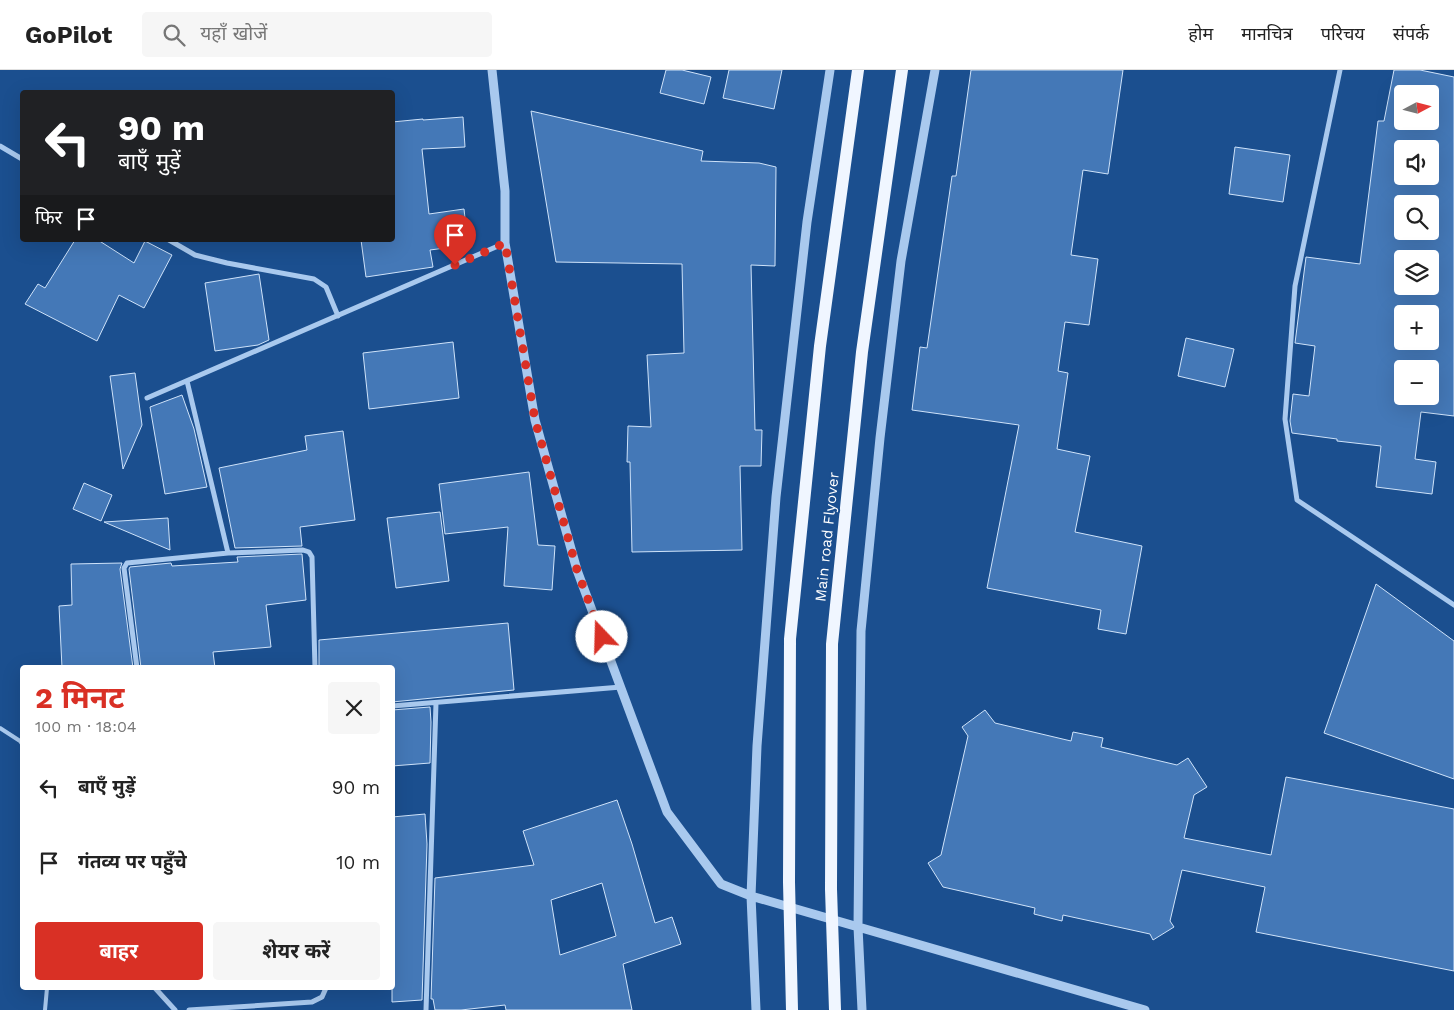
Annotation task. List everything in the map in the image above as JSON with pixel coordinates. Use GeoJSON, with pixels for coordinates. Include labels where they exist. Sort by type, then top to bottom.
{"type":"FeatureCollection","features":[{"type":"Feature","properties":{"kind":"main road","name":"Main road Flyover"},"geometry":{"type":"LineString","coordinates":[[792,1010],[789,882],[790,639],[820,346],[858,70]]}},
{"type":"Feature","properties":{"kind":"main road","name":"Main road Flyover"},"geometry":{"type":"LineString","coordinates":[[835,1010],[831,889],[832,644],[862,352],[902,70]]}},
{"type":"Feature","properties":{"kind":"street"},"geometry":{"type":"LineString","coordinates":[[492,70],[506,190],[505,243],[535,420],[577,570],[667,812],[721,884],[751,896],[858,928],[1145,1010]]}},
{"type":"Feature","properties":{"kind":"street"},"geometry":{"type":"LineString","coordinates":[[756,1010],[751,896],[757,746],[776,497],[807,222],[830,70]]}},
{"type":"Feature","properties":{"kind":"street"},"geometry":{"type":"LineString","coordinates":[[862,1010],[858,928],[861,630],[880,438],[901,261],[935,70]]}},
{"type":"Feature","properties":{"kind":"street"},"geometry":{"type":"LineString","coordinates":[[1340,70],[1295,286],[1285,420],[1296,500],[1454,605]]}},
{"type":"Feature","properties":{"kind":"street"},"geometry":{"type":"LineString","coordinates":[[0,146],[20,158]]}},
{"type":"Feature","properties":{"kind":"street"},"geometry":{"type":"LineString","coordinates":[[172,242],[195,255],[227,263],[314,279],[326,287],[338,316]]}},
{"type":"Feature","properties":{"kind":"street"},"geometry":{"type":"LineString","coordinates":[[147,398],[505,243]]}},
{"type":"Feature","properties":{"kind":"street"},"geometry":{"type":"LineString","coordinates":[[187,381],[228,553]]}},
{"type":"Feature","properties":{"kind":"street"},"geometry":{"type":"LineString","coordinates":[[137,665],[124,568],[127,563],[228,553],[303,550],[309,552],[312,558],[315,665]]}},
{"type":"Feature","properties":{"kind":"street"},"geometry":{"type":"LineString","coordinates":[[395,706],[621,687]]}},
{"type":"Feature","properties":{"kind":"street"},"geometry":{"type":"LineString","coordinates":[[426,1010],[436,703]]}},
{"type":"Feature","properties":{"kind":"street"},"geometry":{"type":"LineString","coordinates":[[157,990],[175,1010]]}},
{"type":"Feature","properties":{"kind":"street"},"geometry":{"type":"LineString","coordinates":[[189,1010],[312,1002],[322,997],[325,990]]}},
{"type":"Feature","properties":{"kind":"lane"},"geometry":{"type":"LineString","coordinates":[[0,728],[20,741]]}},
{"type":"Feature","properties":{"kind":"lane"},"geometry":{"type":"LineString","coordinates":[[45,1010],[47,990]]}},
{"type":"Feature","properties":{"kind":"building"},"geometry":{"type":"Polygon","coordinates":[[[666,70],[682,70],[711,77],[704,104],[660,93],[666,70]]]}},
{"type":"Feature","properties":{"kind":"building"},"geometry":{"type":"Polygon","coordinates":[[[729,70],[782,70],[774,109],[723,98],[729,70]]]}},
{"type":"Feature","properties":{"kind":"building"},"geometry":{"type":"Polygon","coordinates":[[[971,70],[1123,70],[1108,174],[1083,170],[1071,255],[1098,259],[1089,325],[1065,322],[1058,371],[1068,373],[1057,449],[1090,456],[1075,532],[1142,546],[1126,634],[1098,629],[1101,610],[987,588],[1019,425],[912,410],[920,347],[927,348],[952,176],[956,176],[971,70]]]}},
{"type":"Feature","properties":{"kind":"building"},"geometry":{"type":"Polygon","coordinates":[[[1394,70],[1420,70],[1454,77],[1454,416],[1421,412],[1415,459],[1436,462],[1432,494],[1376,487],[1381,446],[1292,433],[1290,421],[1293,394],[1309,396],[1315,346],[1295,343],[1306,257],[1360,264],[1378,121],[1384,121],[1394,70]]]}},
{"type":"Feature","properties":{"kind":"building"},"geometry":{"type":"Polygon","coordinates":[[[531,111],[703,151],[701,161],[759,163],[776,167],[775,266],[751,265],[755,430],[762,430],[761,466],[740,466],[742,550],[632,552],[630,462],[627,462],[628,426],[651,427],[647,355],[684,353],[682,264],[556,262],[531,111]]]}},
{"type":"Feature","properties":{"kind":"building"},"geometry":{"type":"Polygon","coordinates":[[[463,117],[465,147],[422,149],[429,214],[464,209],[468,245],[430,250],[433,267],[366,277],[361,242],[395,242],[395,122],[463,117]]]}},
{"type":"Feature","properties":{"kind":"building"},"geometry":{"type":"Polygon","coordinates":[[[1235,147],[1290,155],[1283,202],[1229,194],[1235,147]]]}},
{"type":"Feature","properties":{"kind":"building"},"geometry":{"type":"Polygon","coordinates":[[[74,242],[101,242],[134,263],[144,242],[172,255],[144,308],[119,295],[97,341],[25,304],[38,284],[45,288],[74,242]]]}},
{"type":"Feature","properties":{"kind":"building"},"geometry":{"type":"Polygon","coordinates":[[[259,274],[269,340],[258,345],[215,351],[205,283],[259,274]]]}},
{"type":"Feature","properties":{"kind":"building"},"geometry":{"type":"Polygon","coordinates":[[[1186,338],[1234,349],[1225,387],[1178,376],[1186,338]]]}},
{"type":"Feature","properties":{"kind":"building"},"geometry":{"type":"Polygon","coordinates":[[[453,342],[459,398],[369,409],[363,353],[453,342]]]}},
{"type":"Feature","properties":{"kind":"building"},"geometry":{"type":"Polygon","coordinates":[[[135,373],[142,425],[123,469],[110,376],[135,373]]]}},
{"type":"Feature","properties":{"kind":"building"},"geometry":{"type":"Polygon","coordinates":[[[182,395],[194,429],[207,487],[165,494],[150,407],[182,395]]]}},
{"type":"Feature","properties":{"kind":"building"},"geometry":{"type":"Polygon","coordinates":[[[343,431],[355,520],[300,527],[302,546],[235,548],[219,468],[307,450],[305,436],[343,431]]]}},
{"type":"Feature","properties":{"kind":"building"},"geometry":{"type":"Polygon","coordinates":[[[529,472],[538,545],[555,546],[552,590],[504,586],[508,527],[445,534],[439,484],[529,472]]]}},
{"type":"Feature","properties":{"kind":"building"},"geometry":{"type":"Polygon","coordinates":[[[84,483],[112,495],[101,521],[73,509],[84,483]]]}},
{"type":"Feature","properties":{"kind":"building"},"geometry":{"type":"Polygon","coordinates":[[[440,512],[449,581],[396,588],[387,518],[440,512]]]}},
{"type":"Feature","properties":{"kind":"building"},"geometry":{"type":"Polygon","coordinates":[[[168,518],[170,550],[104,522],[168,518]]]}},
{"type":"Feature","properties":{"kind":"building"},"geometry":{"type":"Polygon","coordinates":[[[302,554],[306,600],[266,605],[271,647],[213,652],[215,665],[141,665],[130,567],[171,563],[172,566],[238,562],[237,557],[302,554]]]}},
{"type":"Feature","properties":{"kind":"building"},"geometry":{"type":"Polygon","coordinates":[[[122,563],[120,569],[133,665],[62,665],[59,606],[72,605],[71,564],[122,563]]]}},
{"type":"Feature","properties":{"kind":"building"},"geometry":{"type":"Polygon","coordinates":[[[1376,584],[1454,641],[1454,779],[1324,733],[1376,584]]]}},
{"type":"Feature","properties":{"kind":"building"},"geometry":{"type":"Polygon","coordinates":[[[508,623],[514,690],[395,702],[395,665],[319,665],[319,640],[508,623]]]}},
{"type":"Feature","properties":{"kind":"building"},"geometry":{"type":"Polygon","coordinates":[[[430,707],[430,763],[395,766],[395,710],[430,707]]]}},
{"type":"Feature","properties":{"kind":"building"},"geometry":{"type":"Polygon","coordinates":[[[985,710],[995,723],[1071,741],[1073,732],[1103,738],[1101,747],[1177,765],[1188,758],[1207,787],[1194,795],[1184,838],[1271,855],[1286,777],[1454,809],[1454,971],[1256,932],[1265,887],[1182,870],[1170,921],[1174,927],[1153,940],[1150,934],[1063,915],[1062,921],[1034,914],[1035,908],[943,887],[928,863],[941,855],[968,736],[962,727],[985,710]]]}},
{"type":"Feature","properties":{"kind":"building"},"geometry":{"type":"Polygon","coordinates":[[[617,800],[655,923],[672,917],[681,944],[623,964],[632,1010],[506,1010],[505,1005],[461,1010],[435,1010],[433,999],[431,999],[435,878],[534,865],[523,831],[617,800]],[[602,883],[551,900],[560,955],[616,936],[602,883]]]}},
{"type":"Feature","properties":{"kind":"building"},"geometry":{"type":"Polygon","coordinates":[[[425,814],[427,844],[422,1000],[392,1002],[392,990],[395,990],[395,817],[425,814]]]}},
{"type":"Feature","properties":{"kind":"route"},"geometry":{"type":"LineString","coordinates":[[455,265],[505,243],[535,420],[577,570],[602,637]]}}]}
